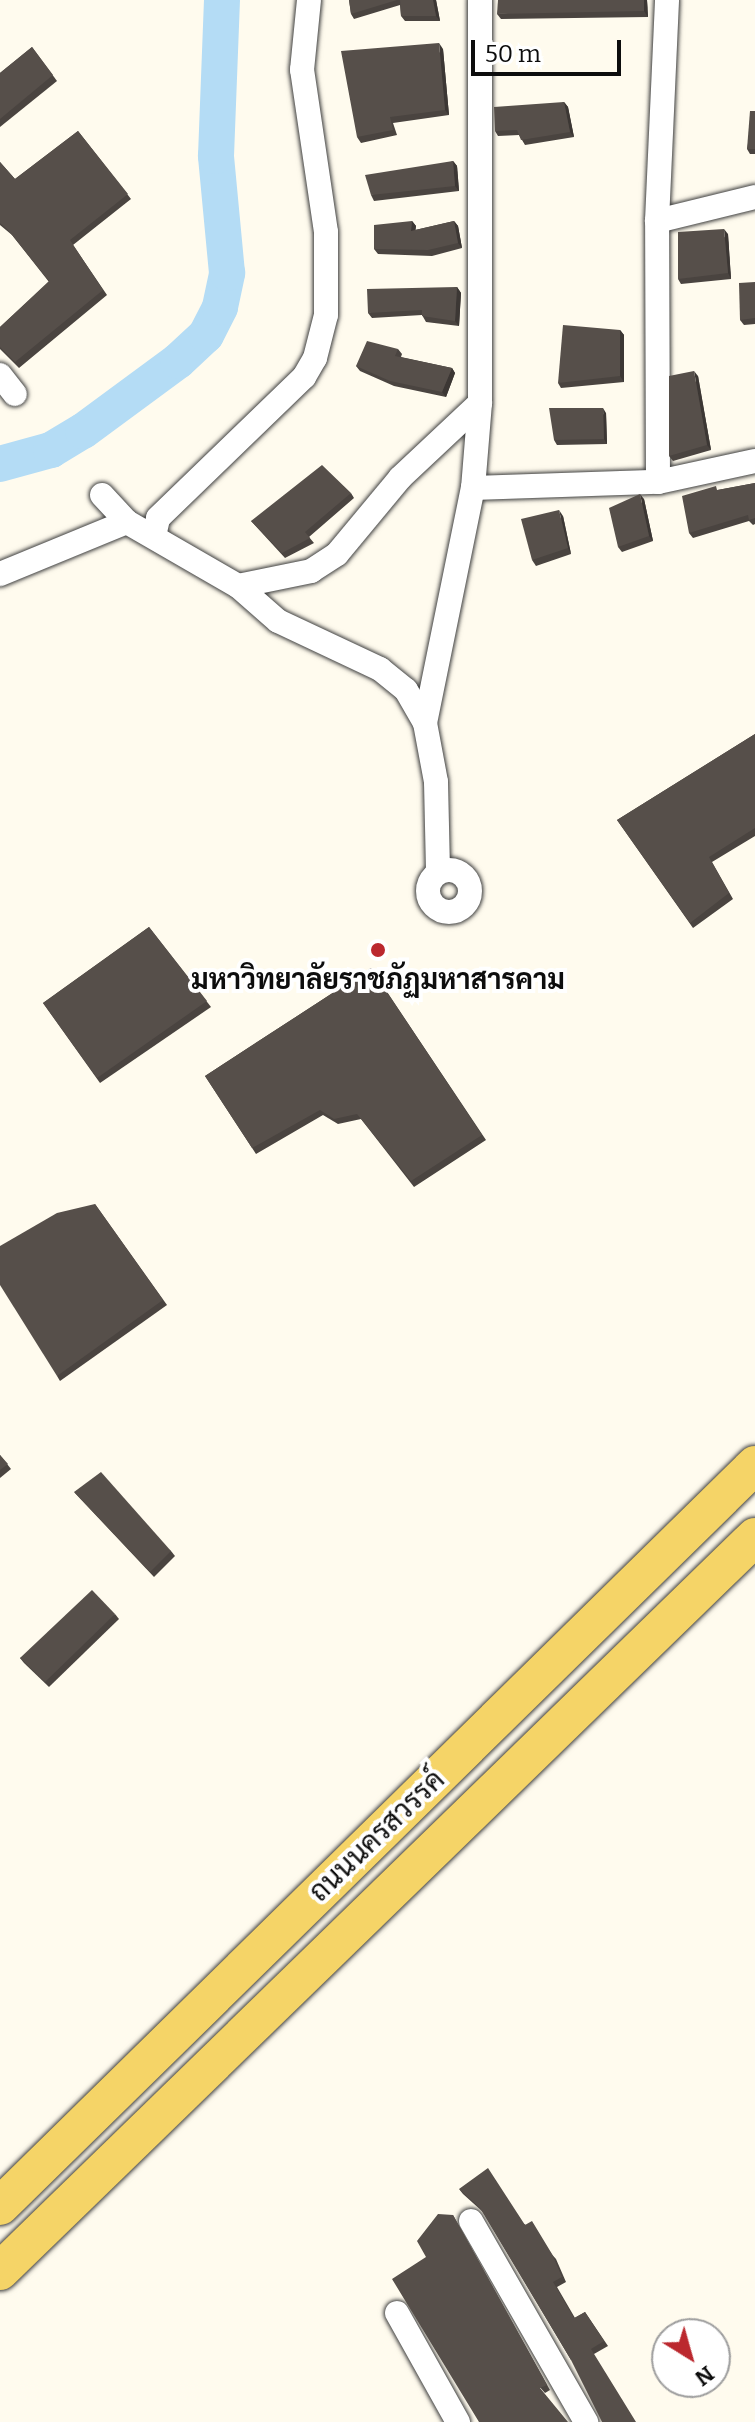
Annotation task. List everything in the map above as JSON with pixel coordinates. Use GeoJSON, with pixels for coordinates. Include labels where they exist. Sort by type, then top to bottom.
{"type":"FeatureCollection","features":[{"type":"Feature","properties":{"kind":"main road","name":"ถนนนครสวรรค์"},"geometry":{"type":"LineString","coordinates":[[0,2206],[755,1465]]}},
{"type":"Feature","properties":{"kind":"main road","name":"ถนนนครสวรรค์"},"geometry":{"type":"LineString","coordinates":[[0,2271],[755,1537]]}},
{"type":"Feature","properties":{"kind":"street"},"geometry":{"type":"LineString","coordinates":[[154,536],[158,518],[304,377],[315,358],[326,315],[326,232],[302,70],[309,0]]}},
{"type":"Feature","properties":{"kind":"street"},"geometry":{"type":"LineString","coordinates":[[425,723],[473,488],[480,403],[480,0]]}},
{"type":"Feature","properties":{"kind":"street"},"geometry":{"type":"LineString","coordinates":[[658,482],[657,221],[667,0]]}},
{"type":"Feature","properties":{"kind":"street"},"geometry":{"type":"LineString","coordinates":[[657,221],[755,197]]}},
{"type":"Feature","properties":{"kind":"street"},"geometry":{"type":"LineString","coordinates":[[0,375],[15,394]]}},
{"type":"Feature","properties":{"kind":"street"},"geometry":{"type":"LineString","coordinates":[[238,586],[311,571],[337,554],[400,478],[480,403]]}},
{"type":"Feature","properties":{"kind":"street"},"geometry":{"type":"LineString","coordinates":[[473,488],[658,482],[755,461]]}},
{"type":"Feature","properties":{"kind":"street"},"geometry":{"type":"LineString","coordinates":[[102,495],[127,522],[238,586],[278,621],[380,669],[406,690],[425,723],[436,782],[438,872]]}},
{"type":"Feature","properties":{"kind":"street"},"geometry":{"type":"LineString","coordinates":[[0,574],[127,522]]}},
{"type":"Feature","properties":{"kind":"street"},"geometry":{"type":"LineString","coordinates":[[471,2221],[586,2422]]}},
{"type":"Feature","properties":{"kind":"street"},"geometry":{"type":"LineString","coordinates":[[397,2313],[458,2422]]}},
{"type":"Feature","properties":{"kind":"building"},"geometry":{"type":"Polygon","coordinates":[[[349,0],[397,0],[351,14],[349,0]]]}},
{"type":"Feature","properties":{"kind":"building"},"geometry":{"type":"Polygon","coordinates":[[[400,0],[433,0],[436,16],[401,16],[400,0]]]}},
{"type":"Feature","properties":{"kind":"building"},"geometry":{"type":"Polygon","coordinates":[[[498,0],[644,0],[644,11],[497,14],[498,0]]]}},
{"type":"Feature","properties":{"kind":"building"},"geometry":{"type":"Polygon","coordinates":[[[439,43],[445,110],[390,117],[393,130],[357,137],[341,51],[439,43]]]}},
{"type":"Feature","properties":{"kind":"building"},"geometry":{"type":"Polygon","coordinates":[[[32,47],[53,75],[0,119],[0,73],[32,47]]]}},
{"type":"Feature","properties":{"kind":"building"},"geometry":{"type":"Polygon","coordinates":[[[564,102],[570,132],[521,140],[517,130],[495,131],[494,107],[564,102]]]}},
{"type":"Feature","properties":{"kind":"building"},"geometry":{"type":"Polygon","coordinates":[[[750,111],[755,111],[755,149],[747,149],[750,111]]]}},
{"type":"Feature","properties":{"kind":"building"},"geometry":{"type":"Polygon","coordinates":[[[78,131],[128,194],[70,240],[103,290],[15,362],[0,347],[0,327],[49,281],[0,223],[0,162],[15,179],[78,131]]]}},
{"type":"Feature","properties":{"kind":"building"},"geometry":{"type":"Polygon","coordinates":[[[453,161],[455,186],[371,195],[365,175],[453,161]]]}},
{"type":"Feature","properties":{"kind":"building"},"geometry":{"type":"Polygon","coordinates":[[[412,221],[411,231],[454,221],[458,243],[428,250],[374,249],[374,225],[412,221]]]}},
{"type":"Feature","properties":{"kind":"building"},"geometry":{"type":"Polygon","coordinates":[[[724,229],[728,273],[678,279],[678,232],[724,229]]]}},
{"type":"Feature","properties":{"kind":"building"},"geometry":{"type":"Polygon","coordinates":[[[755,282],[755,318],[740,320],[739,283],[755,282]]]}},
{"type":"Feature","properties":{"kind":"building"},"geometry":{"type":"Polygon","coordinates":[[[457,287],[455,321],[422,316],[422,310],[368,313],[367,289],[457,287]]]}},
{"type":"Feature","properties":{"kind":"building"},"geometry":{"type":"Polygon","coordinates":[[[563,325],[620,330],[620,376],[558,383],[563,325]]]}},
{"type":"Feature","properties":{"kind":"building"},"geometry":{"type":"Polygon","coordinates":[[[367,341],[398,349],[395,356],[452,368],[442,392],[390,381],[356,366],[367,341]]]}},
{"type":"Feature","properties":{"kind":"building"},"geometry":{"type":"Polygon","coordinates":[[[694,371],[707,445],[669,456],[669,376],[694,371]]]}},
{"type":"Feature","properties":{"kind":"building"},"geometry":{"type":"Polygon","coordinates":[[[549,408],[603,408],[604,439],[554,440],[549,408]]]}},
{"type":"Feature","properties":{"kind":"building"},"geometry":{"type":"Polygon","coordinates":[[[322,465],[351,493],[305,532],[310,538],[282,553],[251,521],[322,465]]]}},
{"type":"Feature","properties":{"kind":"building"},"geometry":{"type":"Polygon","coordinates":[[[755,483],[755,518],[749,520],[748,515],[689,533],[682,496],[716,486],[717,490],[755,483]]]}},
{"type":"Feature","properties":{"kind":"building"},"geometry":{"type":"Polygon","coordinates":[[[640,494],[649,536],[618,547],[609,508],[640,494]]]}},
{"type":"Feature","properties":{"kind":"building"},"geometry":{"type":"Polygon","coordinates":[[[559,510],[568,548],[532,560],[521,519],[559,510]]]}},
{"type":"Feature","properties":{"kind":"building"},"geometry":{"type":"Polygon","coordinates":[[[755,734],[755,828],[709,857],[729,893],[690,923],[617,820],[755,734]]]}},
{"type":"Feature","properties":{"kind":"building"},"geometry":{"type":"Polygon","coordinates":[[[149,927],[207,1001],[97,1078],[43,1003],[149,927]]]}},
{"type":"Feature","properties":{"kind":"building"},"geometry":{"type":"Polygon","coordinates":[[[371,968],[482,1135],[411,1181],[357,1114],[334,1119],[320,1110],[252,1148],[205,1076],[371,968]]]}},
{"type":"Feature","properties":{"kind":"building"},"geometry":{"type":"Polygon","coordinates":[[[95,1204],[163,1300],[57,1376],[0,1285],[0,1246],[57,1213],[95,1204]]]}},
{"type":"Feature","properties":{"kind":"building"},"geometry":{"type":"Polygon","coordinates":[[[0,1455],[8,1464],[0,1470],[0,1455]]]}},
{"type":"Feature","properties":{"kind":"building"},"geometry":{"type":"Polygon","coordinates":[[[101,1472],[171,1551],[150,1572],[74,1492],[101,1472]]]}},
{"type":"Feature","properties":{"kind":"building"},"geometry":{"type":"Polygon","coordinates":[[[92,1590],[115,1614],[45,1682],[20,1658],[92,1590]]]}},
{"type":"Feature","properties":{"kind":"building"},"geometry":{"type":"Polygon","coordinates":[[[488,2168],[525,2225],[532,2221],[552,2254],[562,2277],[553,2282],[574,2318],[585,2312],[604,2341],[591,2349],[636,2422],[602,2422],[571,2360],[480,2208],[459,2189],[488,2168]]]}},
{"type":"Feature","properties":{"kind":"building"},"geometry":{"type":"Polygon","coordinates":[[[438,2214],[453,2215],[547,2385],[540,2388],[568,2422],[479,2422],[392,2279],[426,2257],[417,2241],[438,2214]]]}},
{"type":"Feature","properties":{"kind":"waterway"},"geometry":{"type":"LineString","coordinates":[[0,464],[51,450],[83,431],[178,361],[206,335],[220,307],[227,273],[216,156],[222,0]]}},
{"type":"Feature","properties":{"kind":"place","name":"มหาวิทยาลัยราชภัฏมหาสารคาม"},"geometry":{"type":"Point","coordinates":[378,950]}}]}
